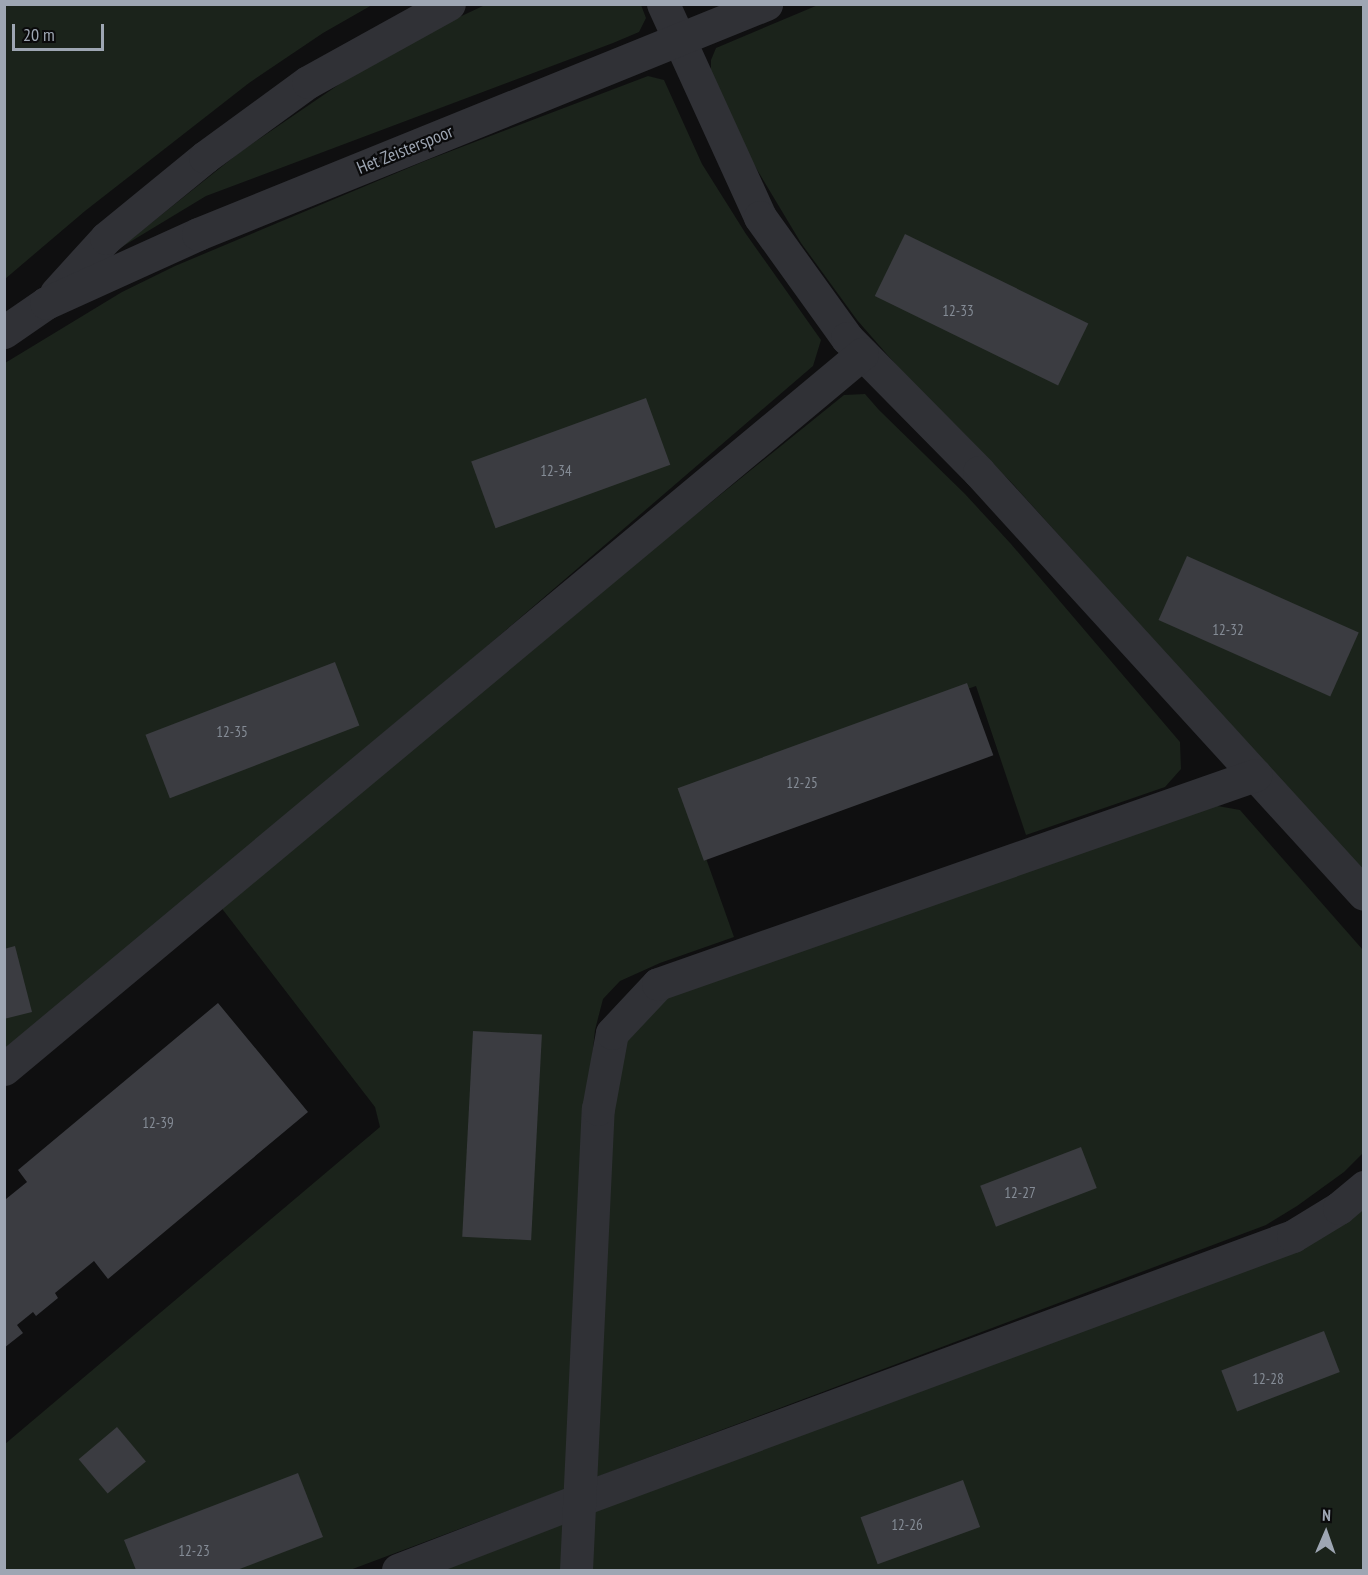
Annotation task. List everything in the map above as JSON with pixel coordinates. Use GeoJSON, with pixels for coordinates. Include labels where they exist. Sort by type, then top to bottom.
{"type":"FeatureCollection","features":[{"type":"Feature","properties":{"kind":"street","name":"Het Zeisterspoor"},"geometry":{"type":"LineString","coordinates":[[46,303],[106,238],[205,157],[308,82],[449,4]]}},
{"type":"Feature","properties":{"kind":"street"},"geometry":{"type":"LineString","coordinates":[[663,4],[760,217],[847,338],[979,472],[1364,894]]}},
{"type":"Feature","properties":{"kind":"street","name":"Het Zeisterspoor"},"geometry":{"type":"LineString","coordinates":[[4,332],[46,303],[198,234],[766,4]]}},
{"type":"Feature","properties":{"kind":"street"},"geometry":{"type":"LineString","coordinates":[[4,1069],[862,354]]}},
{"type":"Feature","properties":{"kind":"street"},"geometry":{"type":"LineString","coordinates":[[576,1570],[598,1108],[612,1033],[658,984],[1255,774]]}},
{"type":"Feature","properties":{"kind":"street"},"geometry":{"type":"LineString","coordinates":[[398,1570],[579,1500],[1293,1236],[1339,1208],[1364,1187]]}},
{"type":"Feature","properties":{"kind":"shaded area"},"geometry":{"type":"Polygon","coordinates":[[[4,5],[372,5],[323,33],[249,83],[85,211],[5,279],[4,5]]]}},
{"type":"Feature","properties":{"kind":"shaded area"},"geometry":{"type":"Polygon","coordinates":[[[485,5],[641,5],[646,18],[639,32],[613,43],[206,196],[120,248],[240,152],[366,66],[421,35],[485,5]]]}},
{"type":"Feature","properties":{"kind":"shaded area"},"geometry":{"type":"Polygon","coordinates":[[[818,5],[1363,5],[1363,883],[1010,481],[932,406],[857,320],[801,243],[741,143],[711,84],[711,60],[716,48],[818,5]]]}},
{"type":"Feature","properties":{"kind":"shaded area"},"geometry":{"type":"Polygon","coordinates":[[[648,76],[664,80],[702,164],[746,234],[821,340],[813,366],[464,666],[5,1050],[5,363],[122,292],[175,266],[425,161],[648,76]]]}},
{"type":"Feature","properties":{"kind":"shaded area"},"geometry":{"type":"Polygon","coordinates":[[[865,394],[965,494],[1011,544],[1180,742],[1181,769],[1165,787],[1026,835],[976,686],[682,791],[734,937],[660,963],[620,981],[603,999],[595,1030],[585,1125],[566,1489],[350,1570],[5,1570],[5,1444],[380,1127],[375,1107],[220,906],[482,687],[844,395],[865,394]]]}},
{"type":"Feature","properties":{"kind":"shaded area"},"geometry":{"type":"Polygon","coordinates":[[[1212,805],[1240,810],[1363,950],[1363,1153],[1344,1172],[1266,1225],[594,1478],[612,1127],[623,1035],[637,1004],[1212,805]]]}},
{"type":"Feature","properties":{"kind":"shaded area"},"geometry":{"type":"Polygon","coordinates":[[[1363,1191],[1363,1570],[589,1570],[593,1508],[1363,1191]]]}},
{"type":"Feature","properties":{"kind":"shaded area"},"geometry":{"type":"Polygon","coordinates":[[[564,1519],[561,1570],[427,1570],[564,1519]]]}},
{"type":"Feature","properties":{"kind":"building"},"geometry":{"type":"Polygon","coordinates":[[[905,234],[1088,323],[1058,385],[875,296],[905,234]]]}},
{"type":"Feature","properties":{"kind":"building"},"geometry":{"type":"Polygon","coordinates":[[[646,398],[670,465],[496,528],[471,462],[646,398]]]}},
{"type":"Feature","properties":{"kind":"building"},"geometry":{"type":"Polygon","coordinates":[[[1187,556],[1359,632],[1330,696],[1159,620],[1187,556]]]}},
{"type":"Feature","properties":{"kind":"building"},"geometry":{"type":"Polygon","coordinates":[[[335,662],[359,725],[170,798],[145,735],[335,662]]]}},
{"type":"Feature","properties":{"kind":"building"},"geometry":{"type":"Polygon","coordinates":[[[967,683],[993,755],[704,861],[678,788],[967,683]]]}},
{"type":"Feature","properties":{"kind":"building"},"geometry":{"type":"Polygon","coordinates":[[[15,946],[32,1012],[4,1019],[4,949],[15,946]]]}},
{"type":"Feature","properties":{"kind":"building"},"geometry":{"type":"Polygon","coordinates":[[[218,1003],[308,1112],[108,1279],[94,1261],[55,1293],[58,1298],[36,1316],[33,1312],[17,1325],[23,1333],[4,1348],[4,1196],[6,1199],[27,1182],[18,1170],[218,1003]]]}},
{"type":"Feature","properties":{"kind":"building"},"geometry":{"type":"Polygon","coordinates":[[[473,1031],[542,1035],[531,1240],[462,1237],[473,1031]]]}},
{"type":"Feature","properties":{"kind":"building"},"geometry":{"type":"Polygon","coordinates":[[[1081,1147],[1097,1188],[996,1227],[980,1186],[1081,1147]]]}},
{"type":"Feature","properties":{"kind":"building"},"geometry":{"type":"Polygon","coordinates":[[[1324,1331],[1340,1372],[1237,1411],[1221,1370],[1324,1331]]]}},
{"type":"Feature","properties":{"kind":"building"},"geometry":{"type":"Polygon","coordinates":[[[117,1427],[146,1461],[108,1494],[79,1459],[117,1427]]]}},
{"type":"Feature","properties":{"kind":"building"},"geometry":{"type":"Polygon","coordinates":[[[298,1473],[323,1537],[237,1570],[136,1570],[124,1540],[298,1473]]]}},
{"type":"Feature","properties":{"kind":"building"},"geometry":{"type":"Polygon","coordinates":[[[963,1480],[980,1527],[878,1564],[861,1517],[963,1480]]]}}]}
